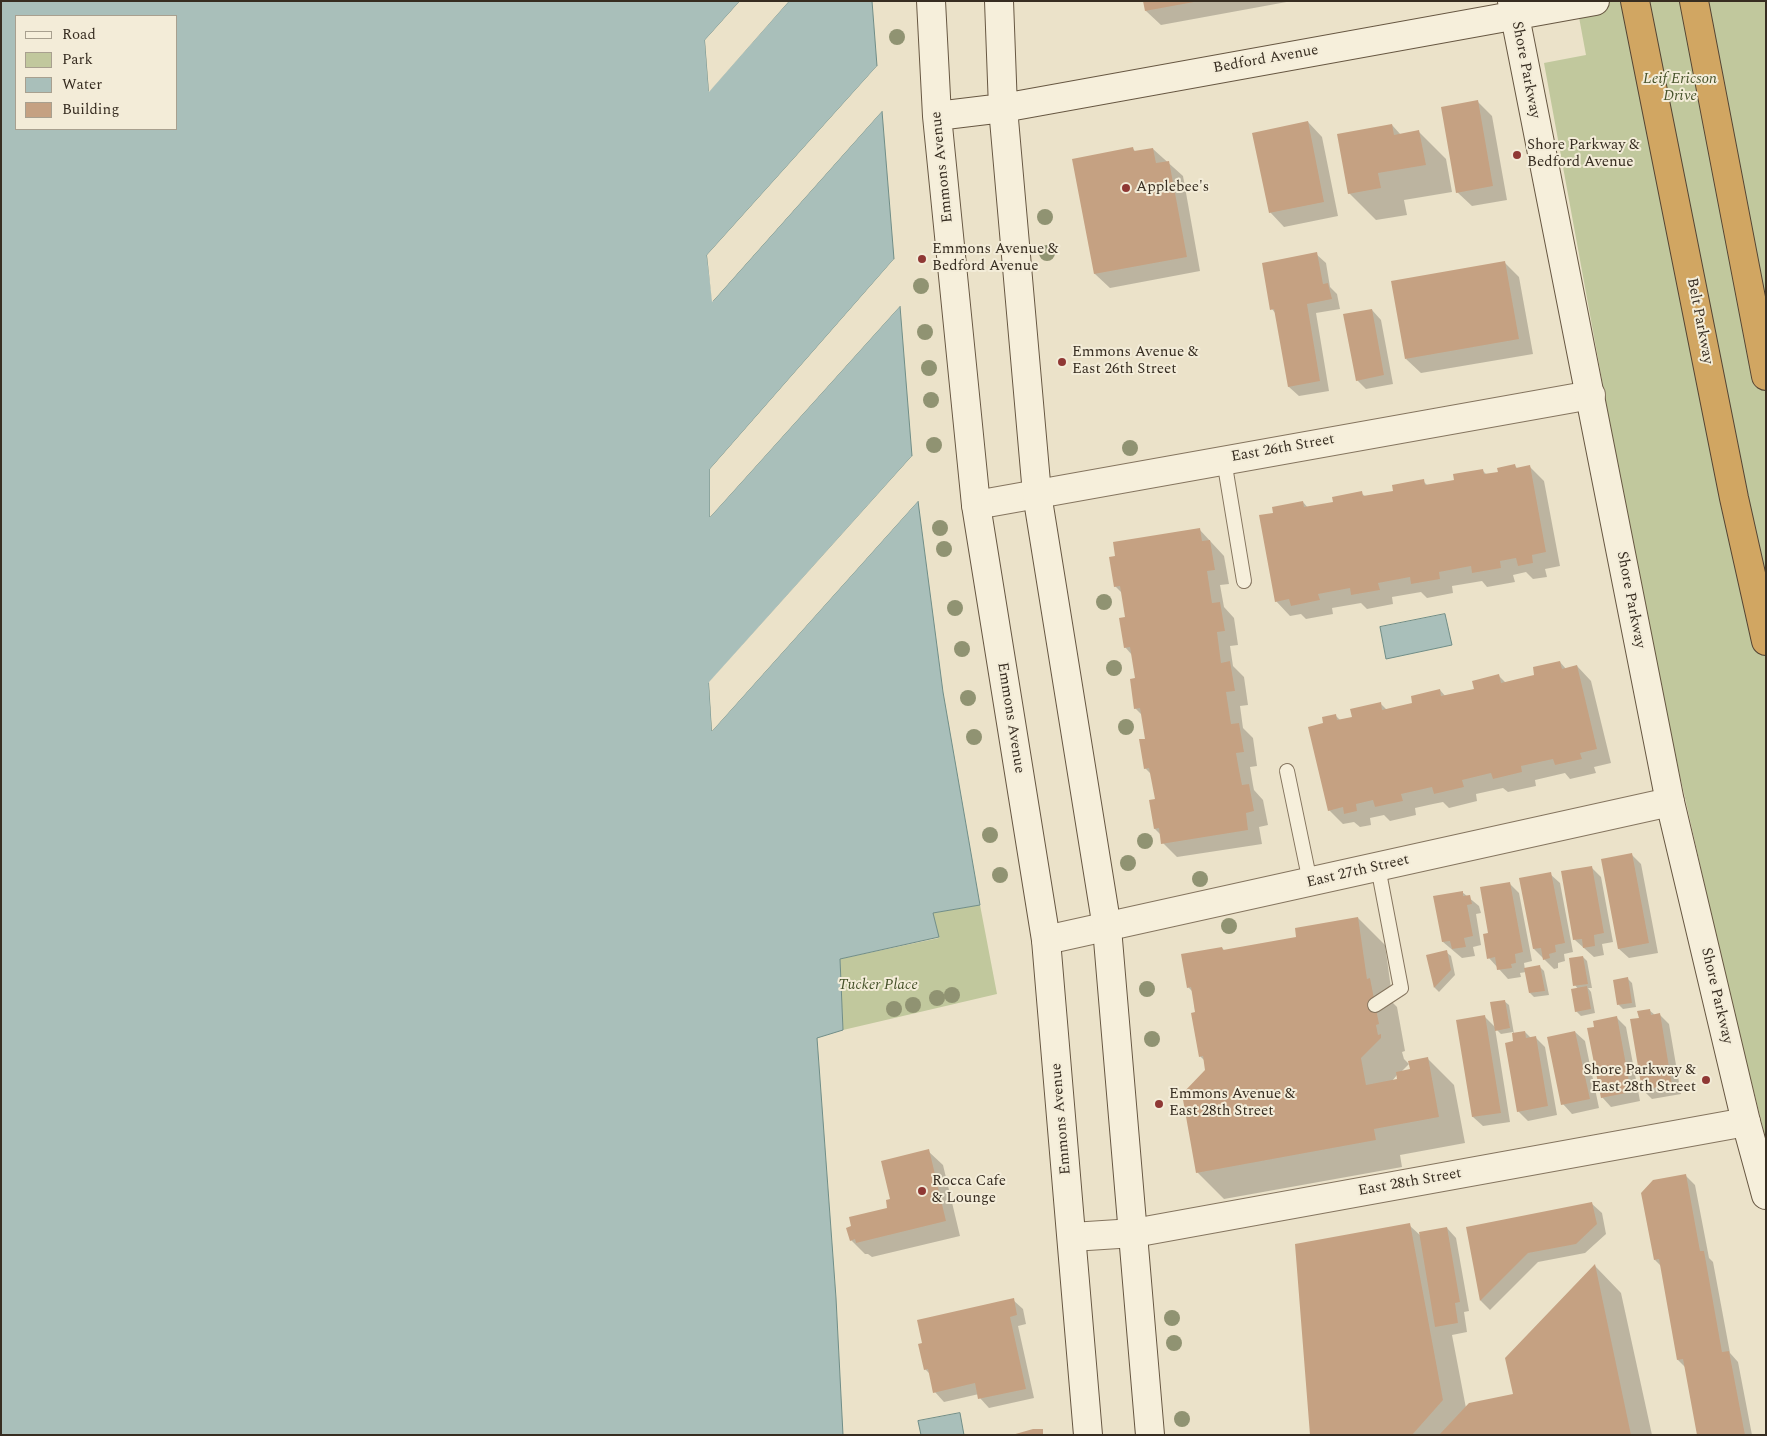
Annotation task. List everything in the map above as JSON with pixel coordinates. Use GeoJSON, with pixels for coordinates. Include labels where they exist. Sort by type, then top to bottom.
{"type":"FeatureCollection","features":[{"type":"Feature","properties":{"kind":"highway","name":"Belt Parkway"},"geometry":{"type":"LineString","coordinates":[[1635,1],[1642,47],[1766,641]]}},
{"type":"Feature","properties":{"kind":"highway"},"geometry":{"type":"LineString","coordinates":[[1694,1],[1766,376]]}},
{"type":"Feature","properties":{"kind":"main road","name":"Emmons Avenue"},"geometry":{"type":"LineString","coordinates":[[931,1],[937,116],[976,505],[1046,940],[1088,1435]]}},
{"type":"Feature","properties":{"kind":"main road"},"geometry":{"type":"LineString","coordinates":[[999,1],[1003,108],[1037,494],[1108,928],[1150,1435]]}},
{"type":"Feature","properties":{"kind":"main road","name":"Bedford Avenue"},"geometry":{"type":"LineString","coordinates":[[937,116],[1003,108],[1513,8],[1595,1]]}},
{"type":"Feature","properties":{"kind":"main road","name":"Shore Parkway"},"geometry":{"type":"LineString","coordinates":[[1513,8],[1670,802],[1746,1122],[1766,1195]]}},
{"type":"Feature","properties":{"kind":"main road","name":"East 26th Street"},"geometry":{"type":"LineString","coordinates":[[976,505],[1591,395]]}},
{"type":"Feature","properties":{"kind":"main road","name":"East 27th Street"},"geometry":{"type":"LineString","coordinates":[[1046,940],[1108,928],[1670,802]]}},
{"type":"Feature","properties":{"kind":"main road","name":"East 28th Street"},"geometry":{"type":"LineString","coordinates":[[1072,1237],[1134,1233],[1746,1122]]}},
{"type":"Feature","properties":{"kind":"lane"},"geometry":{"type":"LineString","coordinates":[[1224,460],[1244,581]]}},
{"type":"Feature","properties":{"kind":"lane"},"geometry":{"type":"LineString","coordinates":[[1287,771],[1310,882]]}},
{"type":"Feature","properties":{"kind":"lane"},"geometry":{"type":"LineString","coordinates":[[1376,1005],[1401,988],[1378,867]]}},
{"type":"Feature","properties":{"kind":"green space","name":"Leif Ericson Drive"},"geometry":{"type":"Polygon","coordinates":[[[1576,1],[1766,1],[1766,1140],[1727,984],[1650,643],[1544,63],[1586,55],[1576,1]]]}},
{"type":"Feature","properties":{"kind":"green space","name":"Tucker Place"},"geometry":{"type":"Polygon","coordinates":[[[980,905],[997,994],[843,1030],[840,959],[939,938],[933,913],[980,905]]]}},
{"type":"Feature","properties":{"kind":"water"},"geometry":{"type":"Polygon","coordinates":[[[1,1],[740,1],[705,40],[709,91],[789,1],[872,1],[877,66],[707,255],[713,301],[882,111],[894,259],[710,469],[710,517],[900,306],[912,456],[709,683],[712,731],[918,501],[943,692],[980,905],[933,913],[939,937],[840,959],[843,1030],[817,1038],[836,1298],[843,1435],[1,1435],[1,1]]]}},
{"type":"Feature","properties":{"kind":"water"},"geometry":{"type":"Polygon","coordinates":[[[1445,614],[1452,645],[1386,659],[1380,627],[1445,614]]]}},
{"type":"Feature","properties":{"kind":"water"},"geometry":{"type":"Polygon","coordinates":[[[960,1413],[964,1435],[921,1435],[918,1421],[960,1413]]]}},
{"type":"Feature","properties":{"kind":"pier"},"geometry":{"type":"Polygon","coordinates":[[[740,1],[743,1],[708,41],[711,85],[785,1],[789,1],[709,92],[705,40],[740,1]]]}},
{"type":"Feature","properties":{"kind":"pier"},"geometry":{"type":"Polygon","coordinates":[[[877,66],[877,69],[709,256],[714,296],[882,109],[882,111],[712,302],[707,255],[877,66]]]}},
{"type":"Feature","properties":{"kind":"pier"},"geometry":{"type":"Polygon","coordinates":[[[894,259],[894,262],[712,470],[713,511],[900,304],[900,306],[710,517],[710,469],[894,259]]]}},
{"type":"Feature","properties":{"kind":"pier"},"geometry":{"type":"Polygon","coordinates":[[[912,456],[912,459],[712,683],[714,725],[918,499],[918,501],[712,731],[709,682],[912,456]]]}},
{"type":"Feature","properties":{"kind":"building"},"geometry":{"type":"Polygon","coordinates":[[[1143,1],[1194,1],[1194,2],[1145,11],[1143,1]]]}},
{"type":"Feature","properties":{"kind":"building"},"geometry":{"type":"Polygon","coordinates":[[[1478,100],[1493,186],[1456,193],[1441,107],[1478,100]]]}},
{"type":"Feature","properties":{"kind":"building"},"geometry":{"type":"Polygon","coordinates":[[[1308,121],[1324,202],[1269,213],[1252,133],[1308,121]]]}},
{"type":"Feature","properties":{"kind":"building"},"geometry":{"type":"Polygon","coordinates":[[[1392,124],[1394,135],[1419,130],[1426,165],[1378,173],[1381,188],[1348,194],[1337,134],[1392,124]]]}},
{"type":"Feature","properties":{"kind":"building","name":"Applebee's"},"geometry":{"type":"Polygon","coordinates":[[[1133,147],[1134,151],[1153,148],[1156,163],[1169,161],[1187,257],[1094,274],[1072,159],[1133,147]]]}},
{"type":"Feature","properties":{"kind":"building"},"geometry":{"type":"Polygon","coordinates":[[[1317,252],[1323,284],[1328,283],[1332,299],[1307,304],[1320,381],[1288,387],[1274,309],[1270,310],[1262,263],[1317,252]]]}},
{"type":"Feature","properties":{"kind":"building"},"geometry":{"type":"Polygon","coordinates":[[[1505,261],[1519,339],[1405,359],[1391,281],[1505,261]]]}},
{"type":"Feature","properties":{"kind":"building"},"geometry":{"type":"Polygon","coordinates":[[[1372,309],[1384,375],[1356,381],[1343,314],[1372,309]]]}},
{"type":"Feature","properties":{"kind":"building"},"geometry":{"type":"Polygon","coordinates":[[[1515,464],[1516,468],[1530,465],[1546,552],[1532,555],[1533,563],[1518,566],[1516,558],[1500,561],[1501,568],[1472,573],[1471,566],[1439,572],[1440,579],[1411,584],[1410,577],[1378,583],[1380,590],[1351,595],[1350,588],[1318,594],[1320,600],[1291,606],[1289,599],[1275,602],[1259,515],[1273,513],[1272,507],[1303,501],[1304,507],[1333,502],[1332,497],[1362,491],[1363,496],[1393,491],[1392,485],[1424,479],[1425,485],[1454,480],[1453,474],[1483,469],[1484,474],[1498,472],[1497,468],[1515,464]]]}},
{"type":"Feature","properties":{"kind":"building"},"geometry":{"type":"Polygon","coordinates":[[[1200,528],[1202,541],[1210,540],[1215,570],[1207,571],[1212,603],[1220,602],[1225,631],[1217,632],[1221,663],[1230,661],[1235,691],[1226,692],[1231,724],[1239,723],[1244,752],[1236,753],[1242,785],[1249,784],[1254,811],[1246,813],[1248,830],[1161,844],[1159,828],[1154,829],[1149,800],[1155,799],[1149,768],[1144,769],[1139,739],[1145,739],[1140,708],[1134,709],[1130,679],[1135,678],[1130,647],[1124,648],[1119,618],[1125,617],[1120,586],[1114,587],[1109,557],[1115,556],[1113,542],[1200,528]]]}},
{"type":"Feature","properties":{"kind":"building"},"geometry":{"type":"Polygon","coordinates":[[[1560,661],[1562,669],[1577,665],[1597,749],[1580,753],[1582,759],[1555,765],[1553,759],[1521,766],[1522,772],[1493,779],[1491,773],[1462,780],[1464,787],[1434,794],[1432,787],[1401,794],[1403,801],[1375,807],[1373,800],[1356,804],[1357,811],[1344,814],[1343,807],[1328,811],[1308,727],[1323,723],[1322,717],[1336,714],[1337,720],[1352,717],[1350,709],[1381,702],[1382,710],[1412,703],[1411,696],[1440,689],[1441,696],[1474,689],[1472,681],[1499,674],[1501,683],[1534,675],[1533,667],[1560,661]]]}},
{"type":"Feature","properties":{"kind":"building"},"geometry":{"type":"Polygon","coordinates":[[[1632,853],[1649,943],[1618,949],[1601,859],[1632,853]]]}},
{"type":"Feature","properties":{"kind":"building"},"geometry":{"type":"Polygon","coordinates":[[[1592,866],[1604,933],[1594,935],[1595,946],[1583,948],[1582,939],[1573,940],[1561,871],[1592,866]]]}},
{"type":"Feature","properties":{"kind":"building"},"geometry":{"type":"Polygon","coordinates":[[[1551,872],[1565,943],[1555,945],[1556,952],[1549,954],[1550,958],[1543,960],[1541,948],[1533,949],[1519,878],[1551,872]]]}},
{"type":"Feature","properties":{"kind":"building"},"geometry":{"type":"Polygon","coordinates":[[[1510,882],[1523,952],[1515,954],[1516,963],[1511,964],[1512,968],[1497,970],[1495,957],[1487,959],[1483,934],[1488,933],[1480,887],[1510,882]]]}},
{"type":"Feature","properties":{"kind":"building"},"geometry":{"type":"Polygon","coordinates":[[[1463,891],[1463,896],[1470,895],[1472,904],[1467,905],[1473,936],[1464,938],[1466,947],[1452,949],[1450,941],[1442,942],[1433,896],[1463,891]]]}},
{"type":"Feature","properties":{"kind":"building"},"geometry":{"type":"Polygon","coordinates":[[[1358,917],[1367,979],[1370,978],[1379,1024],[1376,1025],[1378,1035],[1381,1034],[1381,1038],[1361,1058],[1366,1085],[1397,1079],[1396,1072],[1410,1069],[1408,1061],[1428,1057],[1439,1117],[1374,1129],[1376,1140],[1196,1173],[1182,1094],[1205,1070],[1203,1056],[1199,1057],[1191,1013],[1195,1012],[1191,987],[1187,988],[1181,954],[1222,947],[1223,950],[1296,937],[1295,928],[1358,917]]]}},
{"type":"Feature","properties":{"kind":"building"},"geometry":{"type":"Polygon","coordinates":[[[1447,950],[1451,970],[1434,988],[1426,955],[1447,950]]]}},
{"type":"Feature","properties":{"kind":"building"},"geometry":{"type":"Polygon","coordinates":[[[1583,956],[1588,984],[1573,986],[1569,958],[1583,956]]]}},
{"type":"Feature","properties":{"kind":"building"},"geometry":{"type":"Polygon","coordinates":[[[1540,965],[1545,991],[1529,993],[1524,968],[1540,965]]]}},
{"type":"Feature","properties":{"kind":"building"},"geometry":{"type":"Polygon","coordinates":[[[1628,977],[1632,1003],[1617,1005],[1613,980],[1628,977]]]}},
{"type":"Feature","properties":{"kind":"building"},"geometry":{"type":"Polygon","coordinates":[[[1587,986],[1591,1009],[1575,1012],[1571,989],[1587,986]]]}},
{"type":"Feature","properties":{"kind":"building"},"geometry":{"type":"Polygon","coordinates":[[[1505,1000],[1510,1028],[1495,1031],[1490,1002],[1505,1000]]]}},
{"type":"Feature","properties":{"kind":"building"},"geometry":{"type":"Polygon","coordinates":[[[1650,1009],[1651,1015],[1660,1013],[1672,1085],[1642,1090],[1630,1019],[1639,1018],[1637,1011],[1650,1009]]]}},
{"type":"Feature","properties":{"kind":"building"},"geometry":{"type":"Polygon","coordinates":[[[1485,1015],[1501,1113],[1472,1117],[1456,1020],[1485,1015]]]}},
{"type":"Feature","properties":{"kind":"building"},"geometry":{"type":"Polygon","coordinates":[[[1617,1016],[1631,1092],[1601,1098],[1587,1028],[1594,1027],[1593,1021],[1617,1016]]]}},
{"type":"Feature","properties":{"kind":"building"},"geometry":{"type":"Polygon","coordinates":[[[1525,1031],[1526,1038],[1536,1036],[1548,1106],[1517,1112],[1505,1043],[1513,1041],[1512,1033],[1525,1031]]]}},
{"type":"Feature","properties":{"kind":"building"},"geometry":{"type":"Polygon","coordinates":[[[1575,1031],[1590,1099],[1561,1105],[1547,1037],[1575,1031]]]}},
{"type":"Feature","properties":{"kind":"building"},"geometry":{"type":"Polygon","coordinates":[[[929,1149],[946,1221],[856,1243],[855,1239],[850,1241],[846,1228],[851,1226],[849,1217],[887,1208],[886,1200],[890,1199],[881,1161],[929,1149]]]}},
{"type":"Feature","properties":{"kind":"building"},"geometry":{"type":"Polygon","coordinates":[[[1686,1174],[1700,1251],[1704,1251],[1722,1352],[1729,1351],[1745,1435],[1697,1435],[1683,1359],[1677,1360],[1659,1259],[1654,1260],[1641,1193],[1653,1180],[1686,1174]]]}},
{"type":"Feature","properties":{"kind":"building"},"geometry":{"type":"Polygon","coordinates":[[[1592,1202],[1597,1224],[1576,1244],[1528,1253],[1480,1301],[1466,1227],[1592,1202]]]}},
{"type":"Feature","properties":{"kind":"building"},"geometry":{"type":"Polygon","coordinates":[[[1410,1223],[1443,1400],[1412,1435],[1310,1435],[1295,1244],[1410,1223]]]}},
{"type":"Feature","properties":{"kind":"building"},"geometry":{"type":"Polygon","coordinates":[[[1447,1227],[1460,1302],[1455,1303],[1458,1323],[1435,1327],[1419,1232],[1447,1227]]]}},
{"type":"Feature","properties":{"kind":"building"},"geometry":{"type":"Polygon","coordinates":[[[1595,1264],[1631,1435],[1439,1435],[1469,1403],[1513,1394],[1505,1358],[1595,1264]]]}},
{"type":"Feature","properties":{"kind":"building"},"geometry":{"type":"Polygon","coordinates":[[[1014,1298],[1017,1315],[1010,1317],[1026,1389],[978,1399],[975,1383],[933,1393],[928,1369],[924,1370],[918,1344],[922,1343],[917,1320],[1014,1298]]]}},
{"type":"Feature","properties":{"kind":"building"},"geometry":{"type":"Polygon","coordinates":[[[1033,1429],[1043,1429],[1043,1435],[1012,1435],[1033,1429]]]}},
{"type":"Feature","properties":{"kind":"place","name":"Shore Parkway & Bedford Avenue"},"geometry":{"type":"Point","coordinates":[1517,155]}},
{"type":"Feature","properties":{"kind":"place","name":"Applebee's"},"geometry":{"type":"Point","coordinates":[1126,188]}},
{"type":"Feature","properties":{"kind":"place","name":"Emmons Avenue & Bedford Avenue"},"geometry":{"type":"Point","coordinates":[922,259]}},
{"type":"Feature","properties":{"kind":"place","name":"Emmons Avenue & East 26th Street"},"geometry":{"type":"Point","coordinates":[1062,362]}},
{"type":"Feature","properties":{"kind":"place","name":"Shore Parkway & East 28th Street"},"geometry":{"type":"Point","coordinates":[1706,1080]}},
{"type":"Feature","properties":{"kind":"place","name":"Emmons Avenue & East 28th Street"},"geometry":{"type":"Point","coordinates":[1159,1104]}},
{"type":"Feature","properties":{"kind":"place","name":"Rocca Cafe & Lounge"},"geometry":{"type":"Point","coordinates":[922,1191]}}]}
